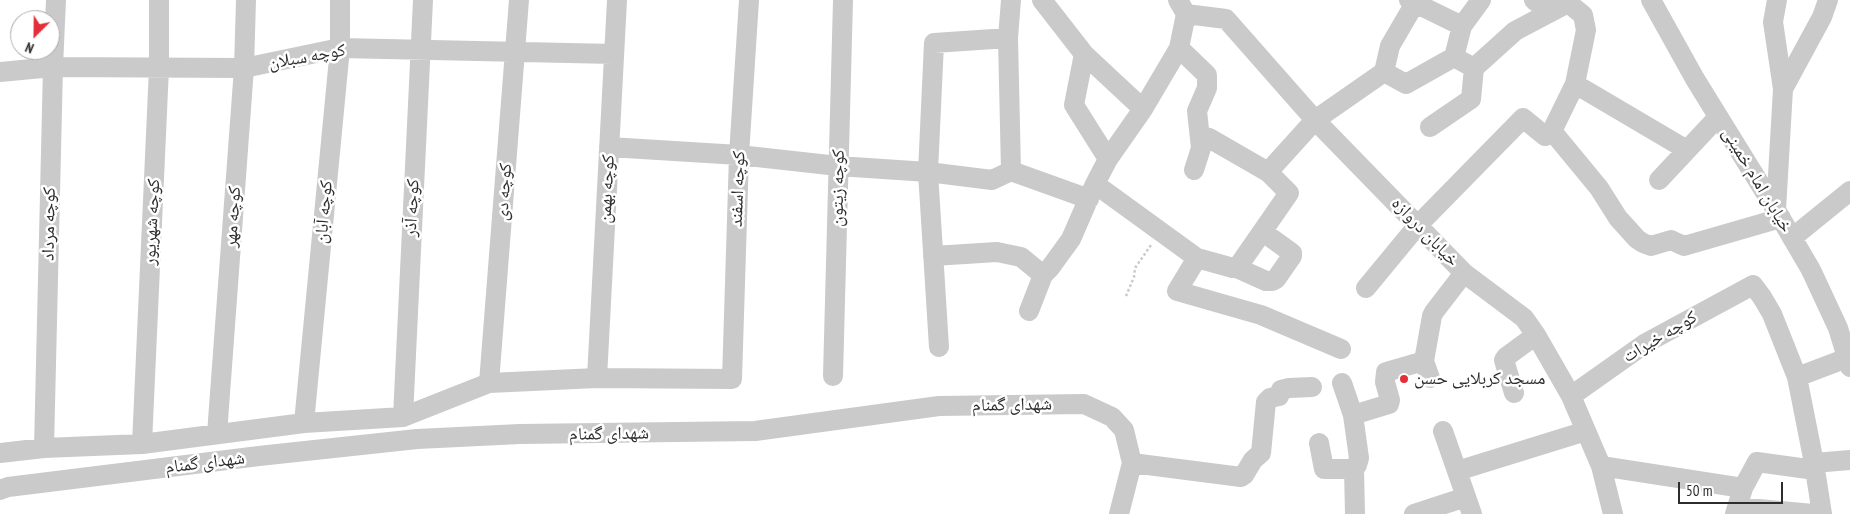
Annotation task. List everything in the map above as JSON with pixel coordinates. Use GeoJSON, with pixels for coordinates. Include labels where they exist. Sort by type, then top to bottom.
{"type":"FeatureCollection","features":[{"type":"Feature","properties":{"kind":"street","name":"کوچه مرداد"},"geometry":{"type":"LineString","coordinates":[[44,448],[52,67],[56,0]]}},
{"type":"Feature","properties":{"kind":"street","name":"کوچه شهریور"},"geometry":{"type":"LineString","coordinates":[[142,444],[160,68],[159,0]]}},
{"type":"Feature","properties":{"kind":"street","name":"کوچه مهر"},"geometry":{"type":"LineString","coordinates":[[217,434],[244,68],[246,0]]}},
{"type":"Feature","properties":{"kind":"street","name":"کوچه آبان"},"geometry":{"type":"LineString","coordinates":[[304,423],[340,48],[340,0]]}},
{"type":"Feature","properties":{"kind":"street","name":"کوچه آذر"},"geometry":{"type":"LineString","coordinates":[[403,417],[419,50],[423,0]]}},
{"type":"Feature","properties":{"kind":"street","name":"کوچه دی"},"geometry":{"type":"LineString","coordinates":[[489,383],[519,0]]}},
{"type":"Feature","properties":{"kind":"street","name":"کوچه بهمن"},"geometry":{"type":"LineString","coordinates":[[598,378],[617,0]]}},
{"type":"Feature","properties":{"kind":"street","name":"کوچه اسفند"},"geometry":{"type":"LineString","coordinates":[[598,378],[732,379],[739,155],[749,0]]}},
{"type":"Feature","properties":{"kind":"street","name":"کوچه زیتون"},"geometry":{"type":"LineString","coordinates":[[833,376],[843,0]]}},
{"type":"Feature","properties":{"kind":"street"},"geometry":{"type":"LineString","coordinates":[[1011,0],[1008,38],[1011,171]]}},
{"type":"Feature","properties":{"kind":"street"},"geometry":{"type":"LineString","coordinates":[[1042,0],[1084,54],[1143,109]]}},
{"type":"Feature","properties":{"kind":"street"},"geometry":{"type":"LineString","coordinates":[[1384,72],[1406,84],[1454,57],[1462,26],[1481,0]]}},
{"type":"Feature","properties":{"kind":"street"},"geometry":{"type":"LineString","coordinates":[[1534,0],[1541,5],[1571,1]]}},
{"type":"Feature","properties":{"kind":"street","name":"خیابان امام خمینی"},"geometry":{"type":"LineString","coordinates":[[1651,0],[1695,80],[1811,270],[1838,328],[1849,360]]}},
{"type":"Feature","properties":{"kind":"street"},"geometry":{"type":"LineString","coordinates":[[1552,131],[1599,188],[1618,218],[1637,239],[1651,246],[1671,240],[1684,246],[1778,214],[1783,89],[1773,22],[1777,0]]}},
{"type":"Feature","properties":{"kind":"street"},"geometry":{"type":"LineString","coordinates":[[1783,89],[1822,17],[1828,0]]}},
{"type":"Feature","properties":{"kind":"street"},"geometry":{"type":"LineString","coordinates":[[1366,288],[1418,225],[1523,118],[1545,136],[1552,131],[1575,84],[1586,30],[1583,15],[1571,1]]}},
{"type":"Feature","properties":{"kind":"street"},"geometry":{"type":"LineString","coordinates":[[1430,127],[1471,98],[1474,68],[1515,31],[1571,1]]}},
{"type":"Feature","properties":{"kind":"street"},"geometry":{"type":"LineString","coordinates":[[1268,172],[1315,120],[1384,72],[1390,46],[1412,2],[1462,26]]}},
{"type":"Feature","properties":{"kind":"street"},"geometry":{"type":"LineString","coordinates":[[1028,310],[1043,275],[1071,239],[1108,160],[1143,109],[1179,48],[1182,7]]}},
{"type":"Feature","properties":{"kind":"street","name":"خیابان دروازه"},"geometry":{"type":"LineString","coordinates":[[1182,7],[1226,18],[1315,120],[1464,273],[1524,318],[1536,335],[1571,396],[1601,466],[1613,514]]}},
{"type":"Feature","properties":{"kind":"street"},"geometry":{"type":"LineString","coordinates":[[939,348],[928,172],[934,43],[1008,38]]}},
{"type":"Feature","properties":{"kind":"street","name":"کوچه سبلان"},"geometry":{"type":"LineString","coordinates":[[0,72],[52,67],[244,68],[340,48],[614,54]]}},
{"type":"Feature","properties":{"kind":"street"},"geometry":{"type":"LineString","coordinates":[[1179,48],[1207,75],[1207,88],[1197,111],[1200,148],[1194,170]]}},
{"type":"Feature","properties":{"kind":"street"},"geometry":{"type":"LineString","coordinates":[[1084,54],[1074,105],[1108,160]]}},
{"type":"Feature","properties":{"kind":"street"},"geometry":{"type":"LineString","coordinates":[[1454,57],[1474,68]]}},
{"type":"Feature","properties":{"kind":"street"},"geometry":{"type":"LineString","coordinates":[[1575,84],[1687,150]]}},
{"type":"Feature","properties":{"kind":"street"},"geometry":{"type":"LineString","coordinates":[[1659,180],[1718,117]]}},
{"type":"Feature","properties":{"kind":"street"},"geometry":{"type":"LineString","coordinates":[[1200,139],[1209,138],[1268,172],[1289,193],[1237,268]]}},
{"type":"Feature","properties":{"kind":"street"},"geometry":{"type":"LineString","coordinates":[[609,147],[739,155],[838,166],[928,172],[992,180],[1011,171],[1092,191],[1161,231],[1197,258],[1237,268],[1272,282],[1292,256],[1292,253],[1263,232]]}},
{"type":"Feature","properties":{"kind":"street"},"geometry":{"type":"LineString","coordinates":[[1792,238],[1850,191]]}},
{"type":"Feature","properties":{"kind":"street"},"geometry":{"type":"LineString","coordinates":[[933,256],[997,252],[1021,257],[1043,275]]}},
{"type":"Feature","properties":{"kind":"street"},"geometry":{"type":"LineString","coordinates":[[1197,258],[1177,291],[1261,315],[1341,349]]}},
{"type":"Feature","properties":{"kind":"street"},"geometry":{"type":"LineString","coordinates":[[1353,415],[1389,404],[1390,400],[1384,377],[1386,372],[1427,369],[1434,312],[1464,273]]}},
{"type":"Feature","properties":{"kind":"street","name":"کوچه خیرات"},"geometry":{"type":"LineString","coordinates":[[1571,396],[1646,343],[1753,285],[1772,314],[1797,377]]}},
{"type":"Feature","properties":{"kind":"street"},"geometry":{"type":"LineString","coordinates":[[1514,393],[1504,360],[1536,335]]}},
{"type":"Feature","properties":{"kind":"street"},"geometry":{"type":"LineString","coordinates":[[1822,514],[1815,467],[1797,377],[1849,360]]}},
{"type":"Feature","properties":{"kind":"street"},"geometry":{"type":"LineString","coordinates":[[0,453],[44,448],[142,444],[304,423],[403,417],[489,383],[598,378]]}},
{"type":"Feature","properties":{"kind":"street"},"geometry":{"type":"LineString","coordinates":[[1342,383],[1353,415],[1358,458],[1354,469],[1356,514]]}},
{"type":"Feature","properties":{"kind":"street"},"geometry":{"type":"LineString","coordinates":[[1132,463],[1241,477],[1253,460],[1261,453],[1266,402],[1270,398],[1279,396],[1281,390],[1312,387]]}},
{"type":"Feature","properties":{"kind":"street","name":"شهدای گمنام"},"geometry":{"type":"LineString","coordinates":[[0,490],[8,487],[259,456],[417,439],[520,434],[755,431],[939,406],[1084,404],[1112,417],[1124,430],[1132,463],[1119,514]]}},
{"type":"Feature","properties":{"kind":"street"},"geometry":{"type":"LineString","coordinates":[[1414,514],[1469,505],[1443,431]]}},
{"type":"Feature","properties":{"kind":"street"},"geometry":{"type":"LineString","coordinates":[[1457,471],[1586,431]]}},
{"type":"Feature","properties":{"kind":"street"},"geometry":{"type":"LineString","coordinates":[[1320,443],[1324,469],[1354,469]]}},
{"type":"Feature","properties":{"kind":"street"},"geometry":{"type":"LineString","coordinates":[[1739,503],[1757,462],[1815,467],[1850,460]]}},
{"type":"Feature","properties":{"kind":"street"},"geometry":{"type":"LineString","coordinates":[[1601,466],[1739,503],[1813,514]]}},
{"type":"Feature","properties":{"kind":"path"},"geometry":{"type":"LineString","coordinates":[[1126,296],[1134,277],[1135,268],[1161,231]]}},
{"type":"Feature","properties":{"kind":"place","name":"مسجد کربلایی حسن"},"geometry":{"type":"Point","coordinates":[1404,379]}}]}
